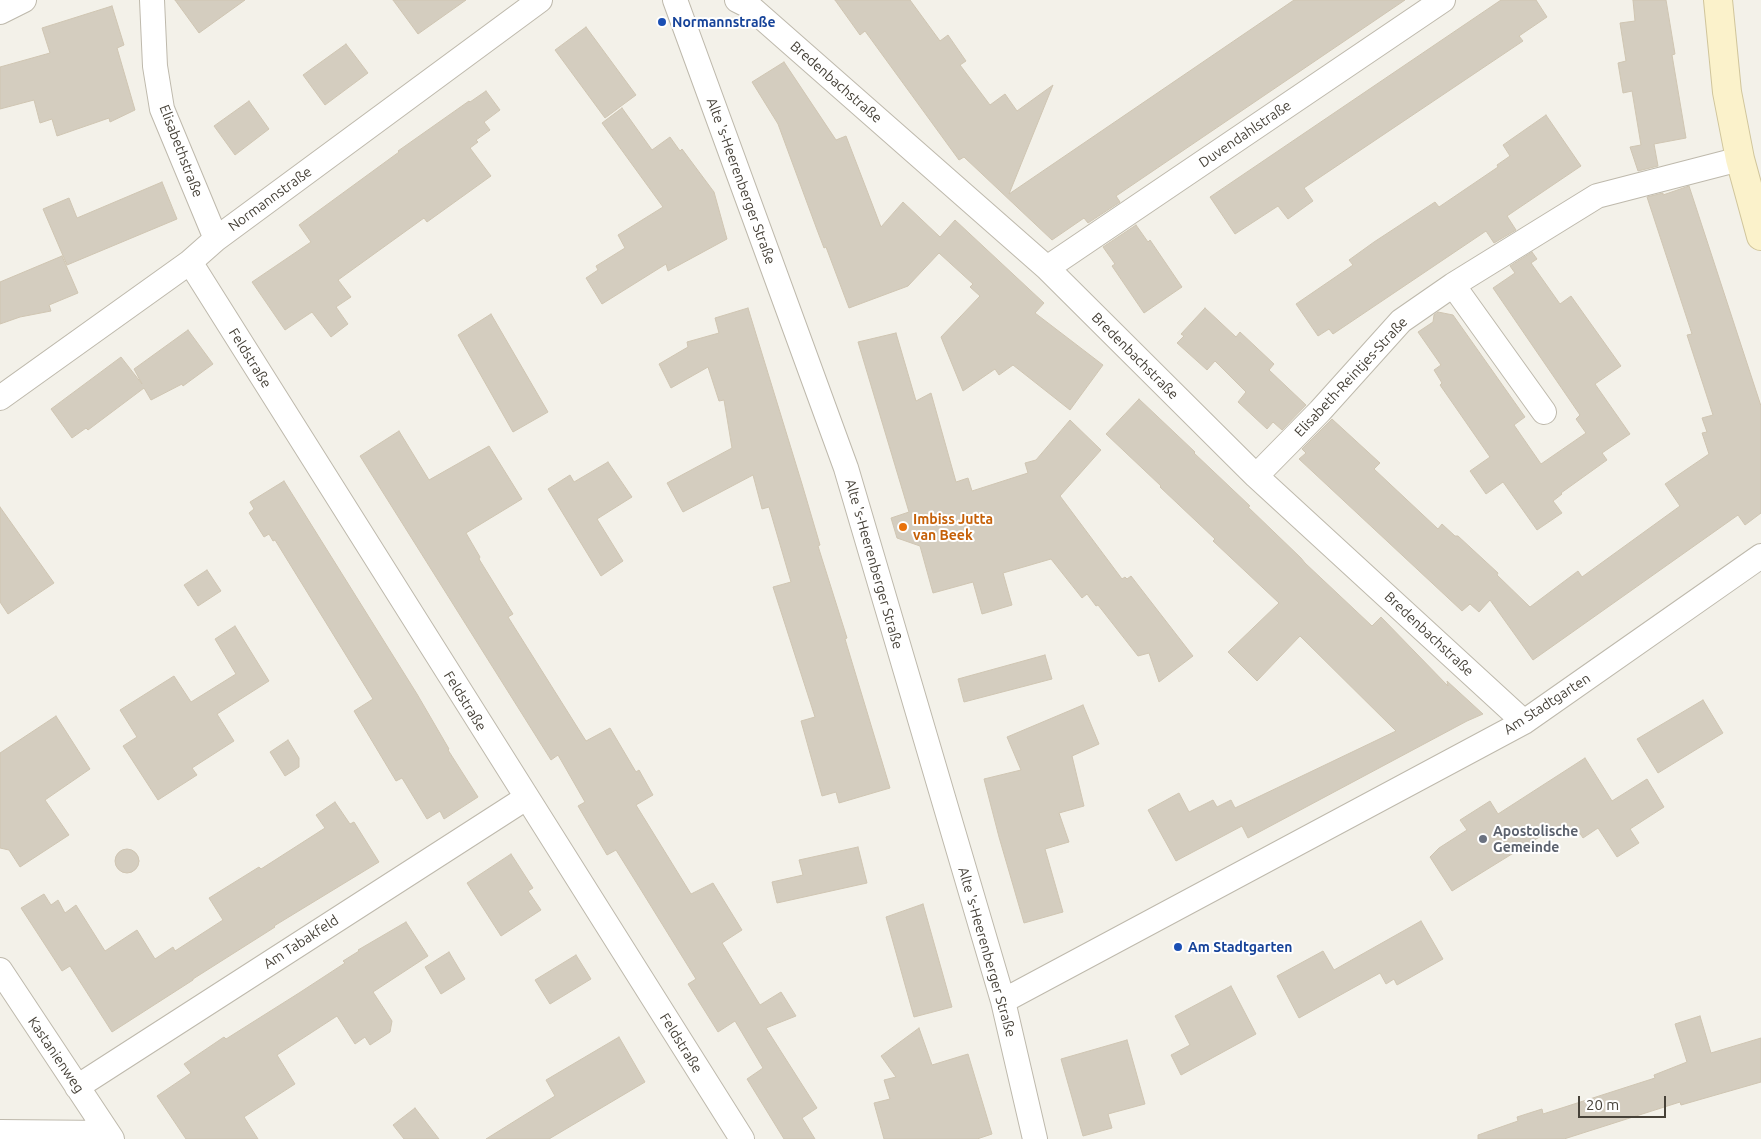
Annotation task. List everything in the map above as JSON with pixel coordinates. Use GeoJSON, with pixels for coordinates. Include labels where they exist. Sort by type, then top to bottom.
{"type":"FeatureCollection","features":[{"type":"Feature","properties":{"kind":"street"},"geometry":{"type":"LineString","coordinates":[[0,12],[24,0]]}},
{"type":"Feature","properties":{"kind":"street","name":"Elisabethstraße"},"geometry":{"type":"LineString","coordinates":[[152,0],[155,66],[162,109],[216,239]]}},
{"type":"Feature","properties":{"kind":"street","name":"Normannstraße"},"geometry":{"type":"LineString","coordinates":[[0,398],[190,262],[216,239],[540,0]]}},
{"type":"Feature","properties":{"kind":"street","name":"Alte 's-Heerenberger Straße"},"geometry":{"type":"LineString","coordinates":[[675,0],[846,468],[1002,1001],[1035,1139]]}},
{"type":"Feature","properties":{"kind":"street","name":"Bredenbachstraße"},"geometry":{"type":"LineString","coordinates":[[736,0],[749,6],[1047,268],[1256,476],[1524,722]]}},
{"type":"Feature","properties":{"kind":"street","name":"Duvendahlstraße"},"geometry":{"type":"LineString","coordinates":[[1047,268],[1443,0]]}},
{"type":"Feature","properties":{"kind":"street"},"geometry":{"type":"LineString","coordinates":[[1718,0],[1727,92],[1740,159],[1761,236]]}},
{"type":"Feature","properties":{"kind":"street","name":"Elisabeth-Reintjes-Straße"},"geometry":{"type":"LineString","coordinates":[[1256,476],[1320,411],[1401,321],[1453,285],[1597,196],[1740,159]]}},
{"type":"Feature","properties":{"kind":"street","name":"Feldstraße"},"geometry":{"type":"LineString","coordinates":[[190,262],[742,1139]]}},
{"type":"Feature","properties":{"kind":"street"},"geometry":{"type":"LineString","coordinates":[[1453,285],[1544,412]]}},
{"type":"Feature","properties":{"kind":"street","name":"Am Stadtgarten"},"geometry":{"type":"LineString","coordinates":[[1002,1001],[1524,722],[1761,556]]}},
{"type":"Feature","properties":{"kind":"street","name":"Am Tabakfeld"},"geometry":{"type":"LineString","coordinates":[[77,1087],[526,798]]}},
{"type":"Feature","properties":{"kind":"street","name":"Kastanienweg"},"geometry":{"type":"LineString","coordinates":[[0,970],[110,1136]]}},
{"type":"Feature","properties":{"kind":"street"},"geometry":{"type":"LineString","coordinates":[[0,1132],[110,1136]]}},
{"type":"Feature","properties":{"kind":"building"},"geometry":{"type":"Polygon","coordinates":[[[175,0],[245,0],[199,33],[175,0]]]}},
{"type":"Feature","properties":{"kind":"building"},"geometry":{"type":"Polygon","coordinates":[[[393,0],[466,0],[418,34],[393,0]]]}},
{"type":"Feature","properties":{"kind":"building"},"geometry":{"type":"Polygon","coordinates":[[[835,0],[910,0],[940,41],[948,35],[966,61],[960,65],[990,105],[1005,94],[1017,111],[1053,85],[1009,194],[1294,0],[1405,0],[1116,196],[1120,202],[1088,223],[1084,218],[1052,240],[964,157],[959,160],[865,31],[860,35],[835,0]]]}},
{"type":"Feature","properties":{"kind":"building"},"geometry":{"type":"Polygon","coordinates":[[[1501,0],[1536,0],[1547,17],[1519,36],[1523,41],[1304,188],[1313,201],[1288,219],[1278,206],[1235,234],[1210,197],[1501,0]]]}},
{"type":"Feature","properties":{"kind":"building"},"geometry":{"type":"Polygon","coordinates":[[[1633,0],[1666,0],[1675,54],[1672,55],[1686,138],[1654,144],[1658,166],[1638,171],[1630,147],[1641,145],[1632,91],[1623,93],[1618,63],[1626,61],[1620,23],[1635,21],[1633,0]]]}},
{"type":"Feature","properties":{"kind":"building"},"geometry":{"type":"Polygon","coordinates":[[[112,6],[124,45],[117,48],[135,110],[110,122],[109,118],[57,136],[52,119],[40,123],[34,100],[0,109],[0,67],[50,53],[42,28],[112,6]]]}},
{"type":"Feature","properties":{"kind":"building"},"geometry":{"type":"Polygon","coordinates":[[[586,27],[636,95],[605,118],[555,50],[586,27]]]}},
{"type":"Feature","properties":{"kind":"building"},"geometry":{"type":"Polygon","coordinates":[[[346,44],[368,73],[325,105],[303,75],[346,44]]]}},
{"type":"Feature","properties":{"kind":"building"},"geometry":{"type":"Polygon","coordinates":[[[784,62],[836,140],[846,136],[881,227],[903,202],[940,237],[955,220],[1044,303],[1035,313],[1103,365],[1070,410],[1013,365],[999,375],[995,369],[963,391],[941,337],[980,296],[970,287],[973,284],[939,253],[908,286],[849,308],[826,247],[824,248],[778,124],[752,82],[784,62]]]}},
{"type":"Feature","properties":{"kind":"building"},"geometry":{"type":"Polygon","coordinates":[[[486,91],[500,110],[484,122],[490,130],[476,140],[478,142],[470,148],[491,176],[427,222],[424,218],[338,280],[351,297],[336,307],[348,324],[331,337],[312,312],[285,330],[252,282],[311,242],[299,225],[398,151],[486,91]]]}},
{"type":"Feature","properties":{"kind":"building"},"geometry":{"type":"Polygon","coordinates":[[[249,101],[269,129],[235,155],[214,126],[249,101]]]}},
{"type":"Feature","properties":{"kind":"building"},"geometry":{"type":"Polygon","coordinates":[[[622,108],[652,150],[670,137],[680,151],[682,149],[714,192],[727,239],[668,271],[666,264],[602,304],[586,278],[598,270],[596,266],[625,248],[618,235],[663,207],[602,123],[622,108]]]}},
{"type":"Feature","properties":{"kind":"building"},"geometry":{"type":"Polygon","coordinates":[[[1546,115],[1581,166],[1507,216],[1516,230],[1494,243],[1486,231],[1333,334],[1329,329],[1318,336],[1296,304],[1353,265],[1349,260],[1374,242],[1435,202],[1439,207],[1498,167],[1497,165],[1510,156],[1503,145],[1546,115]]]}},
{"type":"Feature","properties":{"kind":"building"},"geometry":{"type":"Polygon","coordinates":[[[162,182],[177,219],[67,265],[43,209],[69,198],[77,218],[162,182]]]}},
{"type":"Feature","properties":{"kind":"building"},"geometry":{"type":"Polygon","coordinates":[[[1689,186],[1761,406],[1761,513],[1745,525],[1738,515],[1533,660],[1490,600],[1479,612],[1470,604],[1462,611],[1299,459],[1306,453],[1302,449],[1332,419],[1380,463],[1374,469],[1438,529],[1442,524],[1455,536],[1458,536],[1498,573],[1497,575],[1530,607],[1578,571],[1582,577],[1680,506],[1665,484],[1709,454],[1702,433],[1707,432],[1702,418],[1713,415],[1687,335],[1692,334],[1647,197],[1663,193],[1663,195],[1689,186]]]}},
{"type":"Feature","properties":{"kind":"building"},"geometry":{"type":"Polygon","coordinates":[[[1136,225],[1148,242],[1150,240],[1182,287],[1144,313],[1112,266],[1115,264],[1103,247],[1136,225]]]}},
{"type":"Feature","properties":{"kind":"building"},"geometry":{"type":"Polygon","coordinates":[[[1532,252],[1537,259],[1531,263],[1560,304],[1571,296],[1621,366],[1595,384],[1630,434],[1602,453],[1607,460],[1561,493],[1553,501],[1562,513],[1537,530],[1503,482],[1486,494],[1470,471],[1490,457],[1440,385],[1442,383],[1434,370],[1441,365],[1418,332],[1433,322],[1434,315],[1438,312],[1453,315],[1525,417],[1514,425],[1541,464],[1586,433],[1576,419],[1580,415],[1493,288],[1515,273],[1510,266],[1532,252]]]}},
{"type":"Feature","properties":{"kind":"building"},"geometry":{"type":"Polygon","coordinates":[[[62,256],[78,293],[49,305],[51,311],[20,317],[0,324],[0,282],[62,256]]]}},
{"type":"Feature","properties":{"kind":"building"},"geometry":{"type":"Polygon","coordinates":[[[748,308],[802,484],[820,545],[818,546],[847,638],[845,639],[890,788],[839,803],[836,792],[822,796],[801,721],[815,717],[773,587],[791,582],[769,507],[762,509],[753,475],[683,512],[667,483],[732,448],[724,400],[719,401],[708,367],[671,388],[659,364],[688,347],[687,342],[719,333],[715,318],[748,308]]]}},
{"type":"Feature","properties":{"kind":"building"},"geometry":{"type":"Polygon","coordinates":[[[1205,308],[1236,337],[1240,332],[1274,364],[1269,370],[1306,405],[1282,430],[1273,422],[1267,429],[1238,402],[1246,392],[1215,361],[1207,370],[1177,343],[1184,336],[1181,334],[1205,308]]]}},
{"type":"Feature","properties":{"kind":"building"},"geometry":{"type":"Polygon","coordinates":[[[491,314],[548,412],[513,432],[458,335],[491,314]]]}},
{"type":"Feature","properties":{"kind":"building"},"geometry":{"type":"Polygon","coordinates":[[[188,330],[213,364],[183,386],[182,384],[151,400],[144,388],[88,430],[86,428],[72,438],[51,409],[121,357],[142,384],[134,369],[188,330]]]}},
{"type":"Feature","properties":{"kind":"building"},"geometry":{"type":"Polygon","coordinates":[[[896,333],[916,401],[931,393],[956,482],[968,478],[972,491],[1028,473],[1025,463],[1036,460],[1070,420],[1101,450],[1060,496],[1122,579],[1125,577],[1127,579],[1131,576],[1193,656],[1159,682],[1149,653],[1138,656],[1098,605],[1096,606],[1087,594],[1082,598],[1051,559],[1003,573],[1012,605],[982,614],[973,582],[933,593],[920,546],[897,538],[891,518],[909,512],[858,342],[896,333]]]}},
{"type":"Feature","properties":{"kind":"building"},"geometry":{"type":"Polygon","coordinates":[[[1139,399],[1250,506],[1248,507],[1305,563],[1372,626],[1381,617],[1448,686],[1447,681],[1483,714],[1248,838],[1242,826],[1176,861],[1148,810],[1179,793],[1189,812],[1213,800],[1217,807],[1231,800],[1235,808],[1396,731],[1300,636],[1257,681],[1228,652],[1279,603],[1213,541],[1215,539],[1106,434],[1139,399]]]}},
{"type":"Feature","properties":{"kind":"building"},"geometry":{"type":"Polygon","coordinates":[[[399,431],[429,480],[489,446],[522,499],[466,533],[480,557],[479,559],[513,614],[508,617],[586,741],[610,728],[636,772],[639,770],[653,795],[636,805],[691,894],[713,883],[742,930],[722,943],[760,1005],[781,992],[796,1016],[766,1028],[817,1108],[802,1118],[815,1139],[784,1139],[747,1079],[763,1068],[735,1021],[718,1032],[688,984],[696,979],[641,890],[616,850],[607,855],[578,806],[585,802],[558,755],[551,760],[360,456],[399,431]]]}},
{"type":"Feature","properties":{"kind":"building"},"geometry":{"type":"Polygon","coordinates":[[[608,462],[632,497],[597,519],[623,561],[601,576],[548,489],[570,475],[574,482],[608,462]]]}},
{"type":"Feature","properties":{"kind":"building"},"geometry":{"type":"Polygon","coordinates":[[[284,481],[417,694],[448,750],[478,797],[444,819],[440,811],[427,819],[402,778],[396,781],[354,711],[373,699],[275,540],[273,541],[269,534],[264,537],[249,513],[254,509],[250,502],[284,481]]]}},
{"type":"Feature","properties":{"kind":"building"},"geometry":{"type":"Polygon","coordinates":[[[0,507],[54,583],[8,614],[0,602],[0,507]]]}},
{"type":"Feature","properties":{"kind":"building"},"geometry":{"type":"Polygon","coordinates":[[[207,570],[221,591],[198,606],[184,585],[207,570]]]}},
{"type":"Feature","properties":{"kind":"building"},"geometry":{"type":"Polygon","coordinates":[[[235,626],[269,681],[217,714],[234,741],[192,768],[197,775],[158,800],[123,746],[137,737],[120,710],[174,676],[191,702],[236,674],[215,639],[235,626]]]}},
{"type":"Feature","properties":{"kind":"building"},"geometry":{"type":"Polygon","coordinates":[[[1045,655],[1052,679],[964,702],[958,679],[1045,655]]]}},
{"type":"Feature","properties":{"kind":"building"},"geometry":{"type":"Polygon","coordinates":[[[1703,700],[1723,733],[1658,773],[1637,739],[1703,700]]]}},
{"type":"Feature","properties":{"kind":"building"},"geometry":{"type":"Polygon","coordinates":[[[1083,705],[1099,744],[1072,756],[1084,806],[1059,813],[1069,842],[1045,849],[1063,912],[1024,923],[984,779],[1021,770],[1007,737],[1083,705]]]}},
{"type":"Feature","properties":{"kind":"building"},"geometry":{"type":"Polygon","coordinates":[[[56,716],[90,769],[45,800],[69,835],[20,867],[9,850],[0,848],[0,753],[56,716]]]}},
{"type":"Feature","properties":{"kind":"building"},"geometry":{"type":"Polygon","coordinates":[[[288,740],[299,758],[299,767],[285,776],[270,752],[288,740]]]}},
{"type":"Feature","properties":{"kind":"building"},"geometry":{"type":"Polygon","coordinates":[[[1585,758],[1612,801],[1647,779],[1664,807],[1630,829],[1639,843],[1617,857],[1598,828],[1583,838],[1575,826],[1559,836],[1554,828],[1452,891],[1430,857],[1439,848],[1467,830],[1460,820],[1490,801],[1498,814],[1585,758]]]}},
{"type":"Feature","properties":{"kind":"building"},"geometry":{"type":"Polygon","coordinates":[[[335,802],[350,824],[354,822],[379,862],[274,926],[112,1032],[70,966],[62,971],[21,908],[44,894],[51,905],[58,900],[65,913],[76,905],[105,951],[137,930],[155,959],[173,947],[175,951],[223,920],[209,898],[259,867],[261,869],[325,828],[316,815],[335,802]]]}},
{"type":"Feature","properties":{"kind":"building"},"geometry":{"type":"Polygon","coordinates":[[[858,847],[867,883],[777,903],[772,882],[803,875],[799,860],[858,847]]]}},
{"type":"Feature","properties":{"kind":"building"},"geometry":{"type":"Polygon","coordinates":[[[127,849],[135,853],[139,861],[135,869],[127,873],[119,869],[115,861],[119,853],[127,849]]]}},
{"type":"Feature","properties":{"kind":"building"},"geometry":{"type":"Polygon","coordinates":[[[511,854],[533,888],[528,891],[541,910],[501,936],[467,883],[511,854]]]}},
{"type":"Feature","properties":{"kind":"building"},"geometry":{"type":"Polygon","coordinates":[[[923,904],[952,1007],[914,1017],[886,917],[923,904]]]}},
{"type":"Feature","properties":{"kind":"building"},"geometry":{"type":"Polygon","coordinates":[[[1421,921],[1443,959],[1397,985],[1394,979],[1386,984],[1380,973],[1299,1018],[1277,976],[1323,951],[1334,970],[1421,921]]]}},
{"type":"Feature","properties":{"kind":"building"},"geometry":{"type":"Polygon","coordinates":[[[406,922],[428,956],[373,992],[392,1021],[390,1032],[370,1045],[365,1037],[355,1044],[337,1016],[277,1055],[295,1084],[244,1117],[258,1139],[186,1139],[157,1096],[191,1073],[184,1064],[224,1037],[226,1039],[345,963],[343,961],[358,950],[406,922]]]}},
{"type":"Feature","properties":{"kind":"building"},"geometry":{"type":"Polygon","coordinates":[[[449,952],[465,979],[441,994],[425,967],[449,952]]]}},
{"type":"Feature","properties":{"kind":"building"},"geometry":{"type":"Polygon","coordinates":[[[576,955],[591,979],[550,1004],[535,980],[576,955]]]}},
{"type":"Feature","properties":{"kind":"building"},"geometry":{"type":"Polygon","coordinates":[[[1231,986],[1256,1034],[1181,1075],[1171,1055],[1190,1045],[1175,1016],[1231,986]]]}},
{"type":"Feature","properties":{"kind":"building"},"geometry":{"type":"Polygon","coordinates":[[[1700,1016],[1711,1053],[1761,1038],[1761,1082],[1681,1105],[1680,1102],[1564,1139],[1478,1139],[1478,1135],[1518,1121],[1517,1117],[1542,1109],[1543,1114],[1655,1078],[1654,1075],[1687,1062],[1675,1024],[1700,1016]]]}},
{"type":"Feature","properties":{"kind":"building"},"geometry":{"type":"Polygon","coordinates":[[[919,1028],[932,1065],[968,1054],[992,1134],[977,1139],[884,1139],[874,1103],[890,1099],[884,1080],[896,1077],[881,1056],[919,1028]]]}},
{"type":"Feature","properties":{"kind":"building"},"geometry":{"type":"Polygon","coordinates":[[[619,1037],[645,1082],[549,1139],[486,1139],[555,1096],[546,1080],[619,1037]]]}},
{"type":"Feature","properties":{"kind":"building"},"geometry":{"type":"Polygon","coordinates":[[[1127,1040],[1145,1104],[1108,1114],[1112,1128],[1083,1136],[1061,1059],[1127,1040]]]}},
{"type":"Feature","properties":{"kind":"building"},"geometry":{"type":"Polygon","coordinates":[[[415,1108],[439,1139],[404,1139],[393,1125],[415,1108]]]}},
{"type":"Feature","properties":{"kind":"place","name":"Normannstraße"},"geometry":{"type":"Point","coordinates":[662,22]}},
{"type":"Feature","properties":{"kind":"place","name":"Imbiss Jutta van Beek"},"geometry":{"type":"Point","coordinates":[903,527]}},
{"type":"Feature","properties":{"kind":"place","name":"Apostolische Gemeinde"},"geometry":{"type":"Point","coordinates":[1483,839]}},
{"type":"Feature","properties":{"kind":"place","name":"Am Stadtgarten"},"geometry":{"type":"Point","coordinates":[1178,947]}}]}
